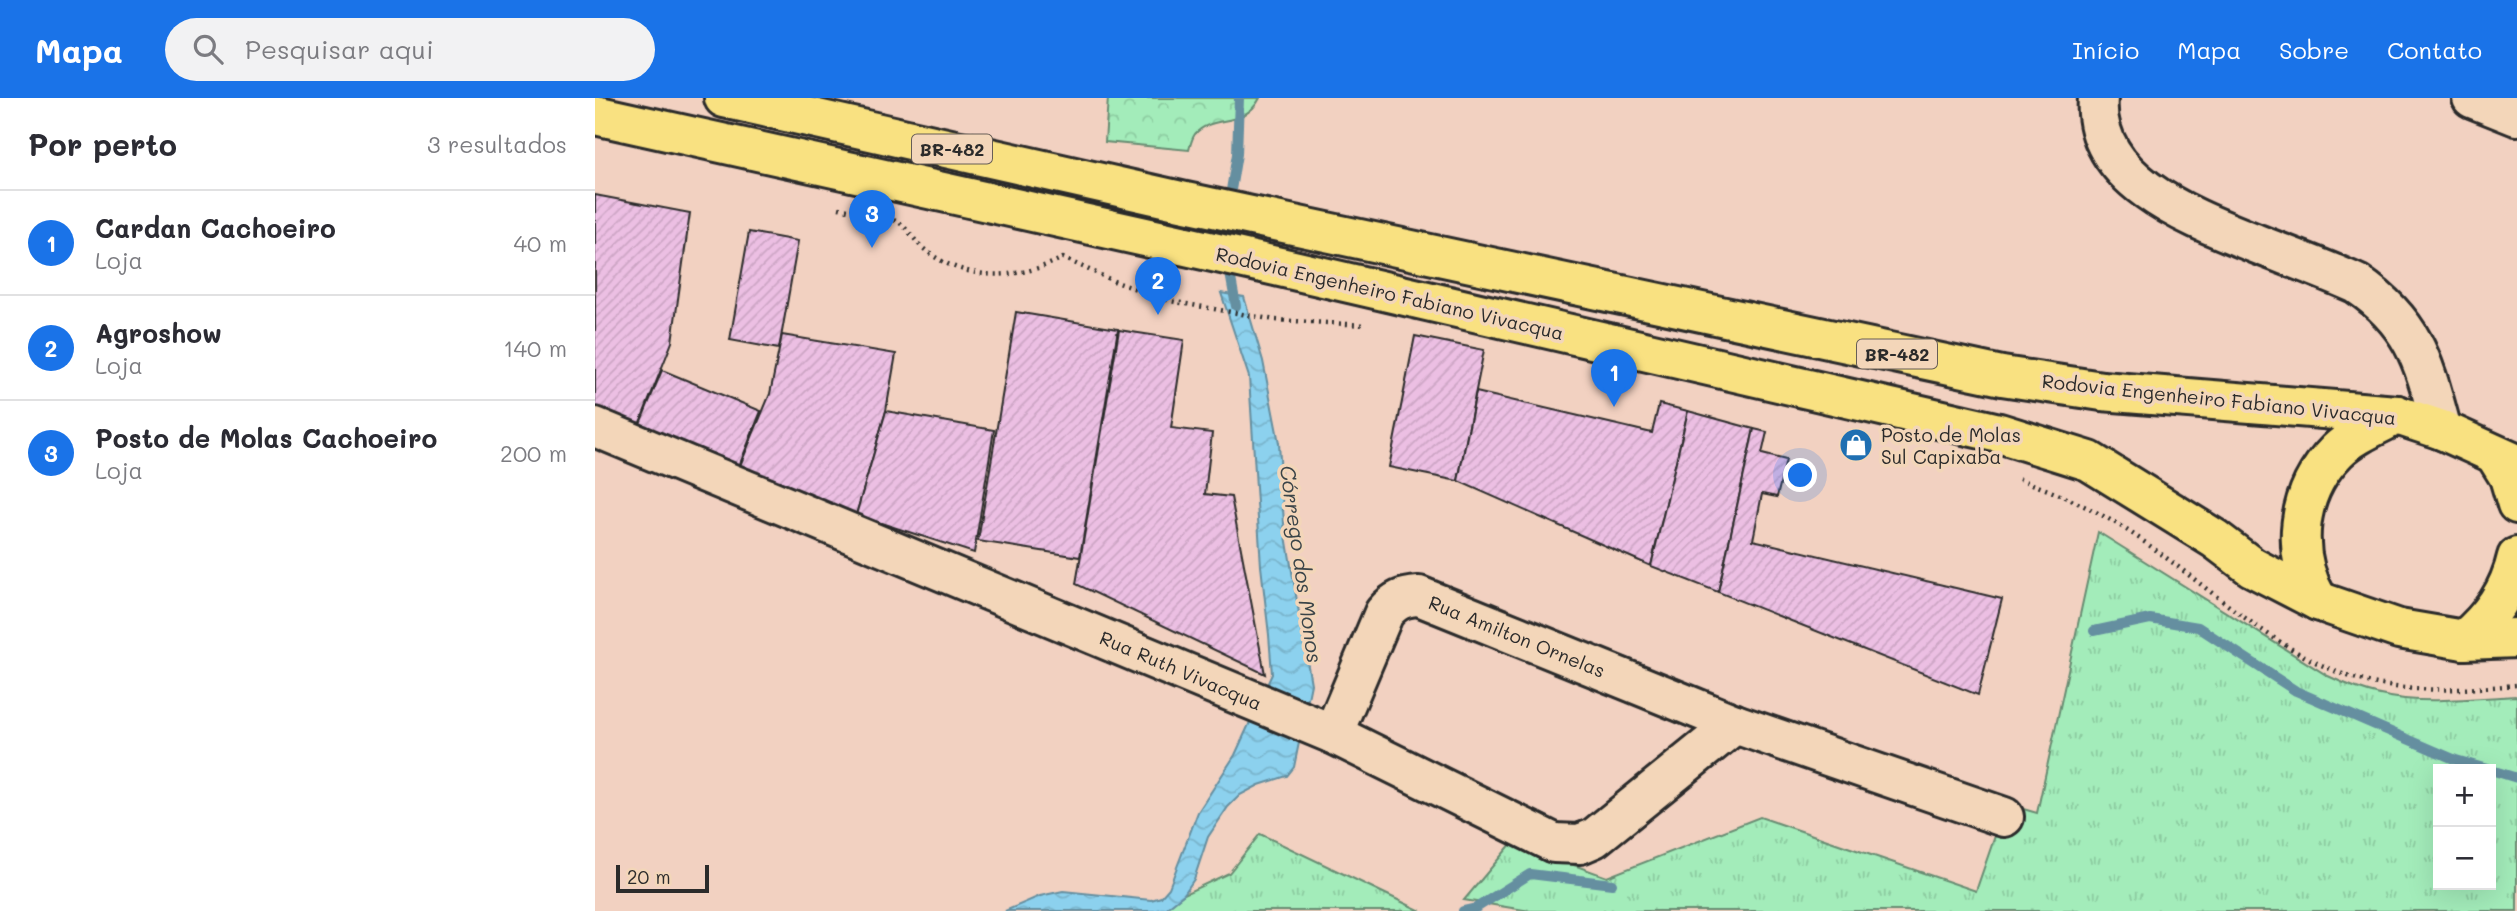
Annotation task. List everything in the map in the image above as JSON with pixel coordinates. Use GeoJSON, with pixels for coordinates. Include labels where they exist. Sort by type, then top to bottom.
{"type":"FeatureCollection","features":[{"type":"Feature","properties":{"kind":"highway","name":"Rodovia Engenheiro Fabiano Vivacqua"},"geometry":{"type":"LineString","coordinates":[[724,98],[1181,201],[2002,376],[2102,391],[2397,415],[2442,430],[2507,460]]}},
{"type":"Feature","properties":{"kind":"highway","name":"Rodovia Engenheiro Fabiano Vivacqua"},"geometry":{"type":"LineString","coordinates":[[595,115],[1267,264],[1999,433],[2089,461],[2215,538],[2252,567],[2318,601],[2399,629],[2464,640],[2517,638]]}},
{"type":"Feature","properties":{"kind":"highway"},"geometry":{"type":"LineString","coordinates":[[2318,601],[2303,569],[2300,548],[2304,506],[2312,485],[2337,451],[2355,437],[2397,415]]}},
{"type":"Feature","properties":{"kind":"highway"},"geometry":{"type":"LineString","coordinates":[[2507,460],[2517,504]]}},
{"type":"Feature","properties":{"kind":"highway"},"geometry":{"type":"LineString","coordinates":[[2464,640],[2495,609],[2506,591],[2517,557]]}},
{"type":"Feature","properties":{"kind":"street"},"geometry":{"type":"LineString","coordinates":[[2098,98],[2100,125],[2117,162],[2152,194],[2192,218],[2357,284],[2393,313],[2417,348],[2442,430]]}},
{"type":"Feature","properties":{"kind":"street"},"geometry":{"type":"LineString","coordinates":[[2472,98],[2517,116]]}},
{"type":"Feature","properties":{"kind":"street","name":"Rua Ruth Vivacqua"},"geometry":{"type":"LineString","coordinates":[[595,427],[1251,699],[1322,730],[1554,843],[1580,844],[1594,838],[1735,724]]}},
{"type":"Feature","properties":{"kind":"street","name":"Rua Amilton Ornelas"},"geometry":{"type":"LineString","coordinates":[[1322,730],[1384,613],[1395,601],[1419,596],[1735,724],[2004,817]]}},
{"type":"Feature","properties":{"kind":"path"},"geometry":{"type":"LineString","coordinates":[[833,206],[899,223],[926,251],[960,269],[1001,275],[1023,273],[1044,267],[1063,257],[1117,282],[1170,301],[1275,320],[1368,325]]}},
{"type":"Feature","properties":{"kind":"path"},"geometry":{"type":"LineString","coordinates":[[2014,477],[2081,505],[2125,529],[2277,639],[2335,671],[2400,688],[2435,691],[2517,685]]}},
{"type":"Feature","properties":{"kind":"green space"},"geometry":{"type":"Polygon","coordinates":[[[1108,98],[1260,98],[1245,114],[1202,128],[1194,136],[1189,150],[1105,142],[1108,98]]]}},
{"type":"Feature","properties":{"kind":"green space"},"geometry":{"type":"Polygon","coordinates":[[[2098,532],[2328,676],[2354,687],[2380,695],[2413,700],[2517,696],[2517,911],[1530,911],[1464,900],[1512,843],[1607,877],[1760,817],[1976,891],[2006,804],[2037,813],[2098,532]]]}},
{"type":"Feature","properties":{"kind":"green space"},"geometry":{"type":"Polygon","coordinates":[[[1260,834],[1421,911],[1162,911],[1184,894],[1229,873],[1260,834]]]}},
{"type":"Feature","properties":{"kind":"water"},"geometry":{"type":"Polygon","coordinates":[[[1221,293],[1244,297],[1263,361],[1279,443],[1284,524],[1311,684],[1294,767],[1287,776],[1259,785],[1240,795],[1228,807],[1208,837],[1194,879],[1184,894],[1163,911],[1005,911],[1040,896],[1063,891],[1151,900],[1161,897],[1169,888],[1198,812],[1235,755],[1272,674],[1261,566],[1249,377],[1221,293]]]}},
{"type":"Feature","properties":{"kind":"building"},"geometry":{"type":"Polygon","coordinates":[[[595,195],[690,213],[672,342],[639,425],[595,408],[595,195]]]}},
{"type":"Feature","properties":{"kind":"building"},"geometry":{"type":"Polygon","coordinates":[[[749,232],[798,241],[779,349],[730,340],[749,232]]]}},
{"type":"Feature","properties":{"kind":"building"},"geometry":{"type":"Polygon","coordinates":[[[1016,312],[1118,329],[1080,557],[978,541],[1016,312]]]}},
{"type":"Feature","properties":{"kind":"building"},"geometry":{"type":"Polygon","coordinates":[[[1119,330],[1184,340],[1171,428],[1212,433],[1205,494],[1231,497],[1265,674],[1076,584],[1119,330]]]}},
{"type":"Feature","properties":{"kind":"building"},"geometry":{"type":"Polygon","coordinates":[[[782,335],[896,354],[886,411],[856,515],[739,468],[770,394],[782,335]]]}},
{"type":"Feature","properties":{"kind":"building"},"geometry":{"type":"Polygon","coordinates":[[[1415,336],[1484,350],[1458,481],[1389,467],[1415,336]]]}},
{"type":"Feature","properties":{"kind":"building"},"geometry":{"type":"Polygon","coordinates":[[[662,370],[761,411],[739,466],[639,426],[662,370]]]}},
{"type":"Feature","properties":{"kind":"building"},"geometry":{"type":"Polygon","coordinates":[[[1476,392],[1652,433],[1659,404],[1688,411],[1651,566],[1458,481],[1476,392]]]}},
{"type":"Feature","properties":{"kind":"building"},"geometry":{"type":"Polygon","coordinates":[[[886,411],[994,430],[974,553],[856,515],[886,411]]]}},
{"type":"Feature","properties":{"kind":"building"},"geometry":{"type":"Polygon","coordinates":[[[1688,411],[1754,429],[1718,592],[1651,566],[1688,411]]]}},
{"type":"Feature","properties":{"kind":"building"},"geometry":{"type":"Polygon","coordinates":[[[1754,429],[1767,432],[1762,454],[1786,460],[1777,497],[1762,494],[1753,540],[2002,599],[1978,695],[1718,592],[1754,429]]]}},
{"type":"Feature","properties":{"kind":"waterway","name":"Córrego dos Monos"},"geometry":{"type":"LineString","coordinates":[[1229,202],[1237,154],[1239,98]]}},
{"type":"Feature","properties":{"kind":"waterway","name":"Córrego dos Monos"},"geometry":{"type":"LineString","coordinates":[[1228,262],[1236,306]]}},
{"type":"Feature","properties":{"kind":"waterway"},"geometry":{"type":"LineString","coordinates":[[2094,631],[2150,619],[2198,627],[2296,691],[2470,764]]}},
{"type":"Feature","properties":{"kind":"waterway"},"geometry":{"type":"LineString","coordinates":[[2496,772],[2517,778]]}},
{"type":"Feature","properties":{"kind":"waterway"},"geometry":{"type":"LineString","coordinates":[[1463,911],[1476,908],[1530,874],[1612,884]]}},
{"type":"Feature","properties":{"kind":"place","name":"Posto de Molas Cachoeiro"},"geometry":{"type":"Point","coordinates":[872,248]}},
{"type":"Feature","properties":{"kind":"place","name":"Agroshow"},"geometry":{"type":"Point","coordinates":[1158,315]}},
{"type":"Feature","properties":{"kind":"place","name":"Cardan Cachoeiro"},"geometry":{"type":"Point","coordinates":[1614,407]}},
{"type":"Feature","properties":{"kind":"place","name":"Posto de Molas Sul Capixaba"},"geometry":{"type":"Point","coordinates":[1856,445]}}]}
